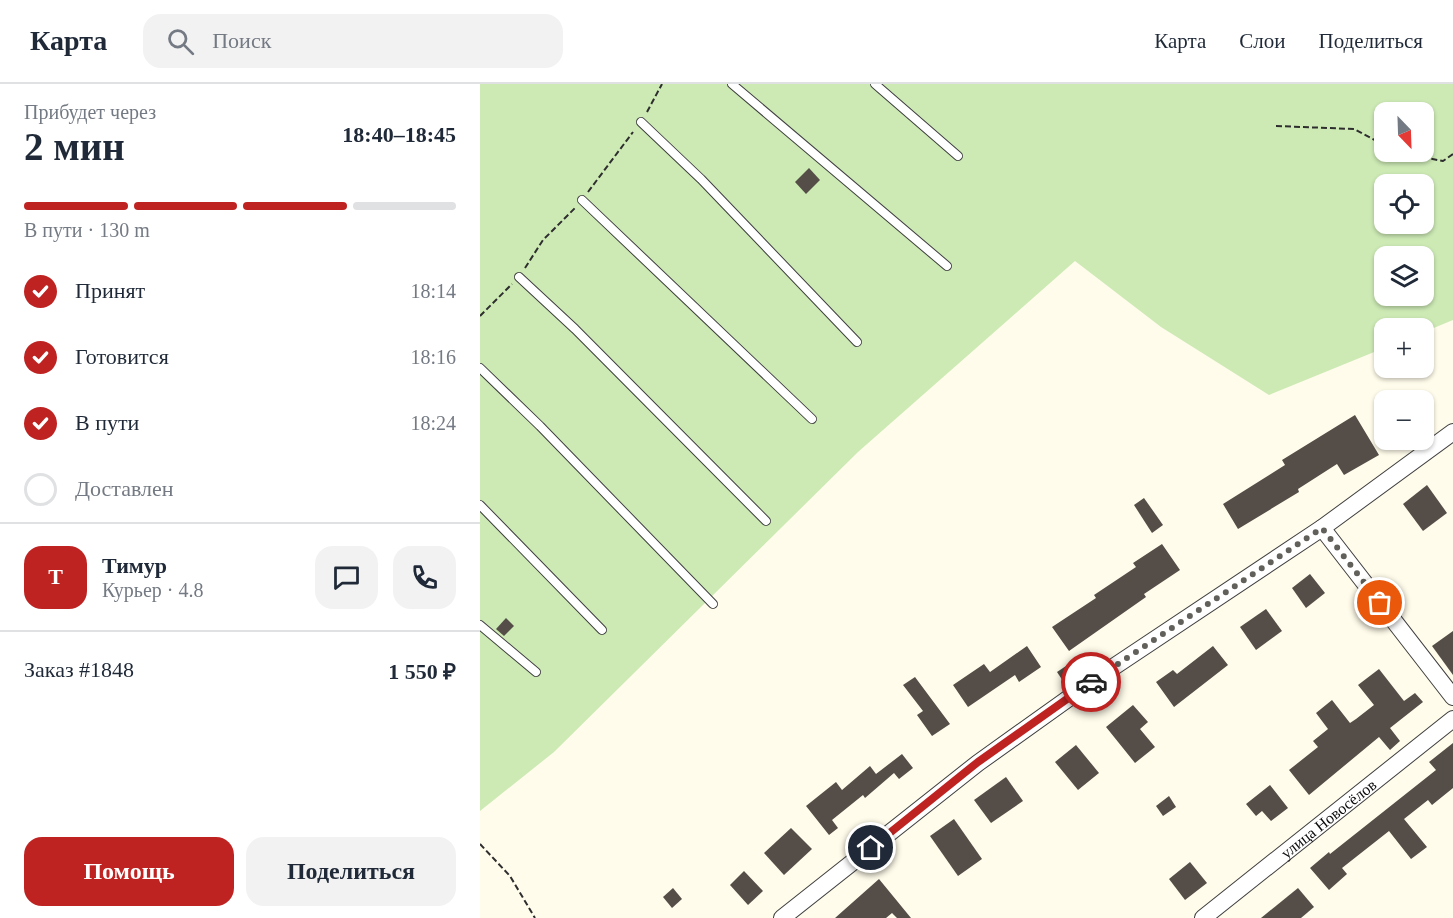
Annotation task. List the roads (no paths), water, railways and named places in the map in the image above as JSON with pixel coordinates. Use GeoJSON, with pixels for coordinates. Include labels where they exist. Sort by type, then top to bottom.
{"type":"FeatureCollection","features":[{"type":"Feature","properties":{"kind":"street"},"geometry":{"type":"LineString","coordinates":[[782,918],[978,762],[1097,678],[1322,528],[1453,432]]}},
{"type":"Feature","properties":{"kind":"street"},"geometry":{"type":"LineString","coordinates":[[1322,528],[1453,697]]}},
{"type":"Feature","properties":{"kind":"street","name":"улица Новосёлов"},"geometry":{"type":"LineString","coordinates":[[1203,918],[1453,718]]}},
{"type":"Feature","properties":{"kind":"lane"},"geometry":{"type":"LineString","coordinates":[[732,84],[947,266]]}},
{"type":"Feature","properties":{"kind":"lane"},"geometry":{"type":"LineString","coordinates":[[875,84],[958,156]]}},
{"type":"Feature","properties":{"kind":"lane"},"geometry":{"type":"LineString","coordinates":[[641,122],[701,179],[857,342]]}},
{"type":"Feature","properties":{"kind":"lane"},"geometry":{"type":"LineString","coordinates":[[582,200],[812,419]]}},
{"type":"Feature","properties":{"kind":"lane"},"geometry":{"type":"LineString","coordinates":[[519,277],[583,337],[766,521]]}},
{"type":"Feature","properties":{"kind":"lane"},"geometry":{"type":"LineString","coordinates":[[480,368],[540,426],[713,604]]}},
{"type":"Feature","properties":{"kind":"lane"},"geometry":{"type":"LineString","coordinates":[[480,506],[602,630]]}},
{"type":"Feature","properties":{"kind":"lane"},"geometry":{"type":"LineString","coordinates":[[480,625],[536,672]]}}]}
